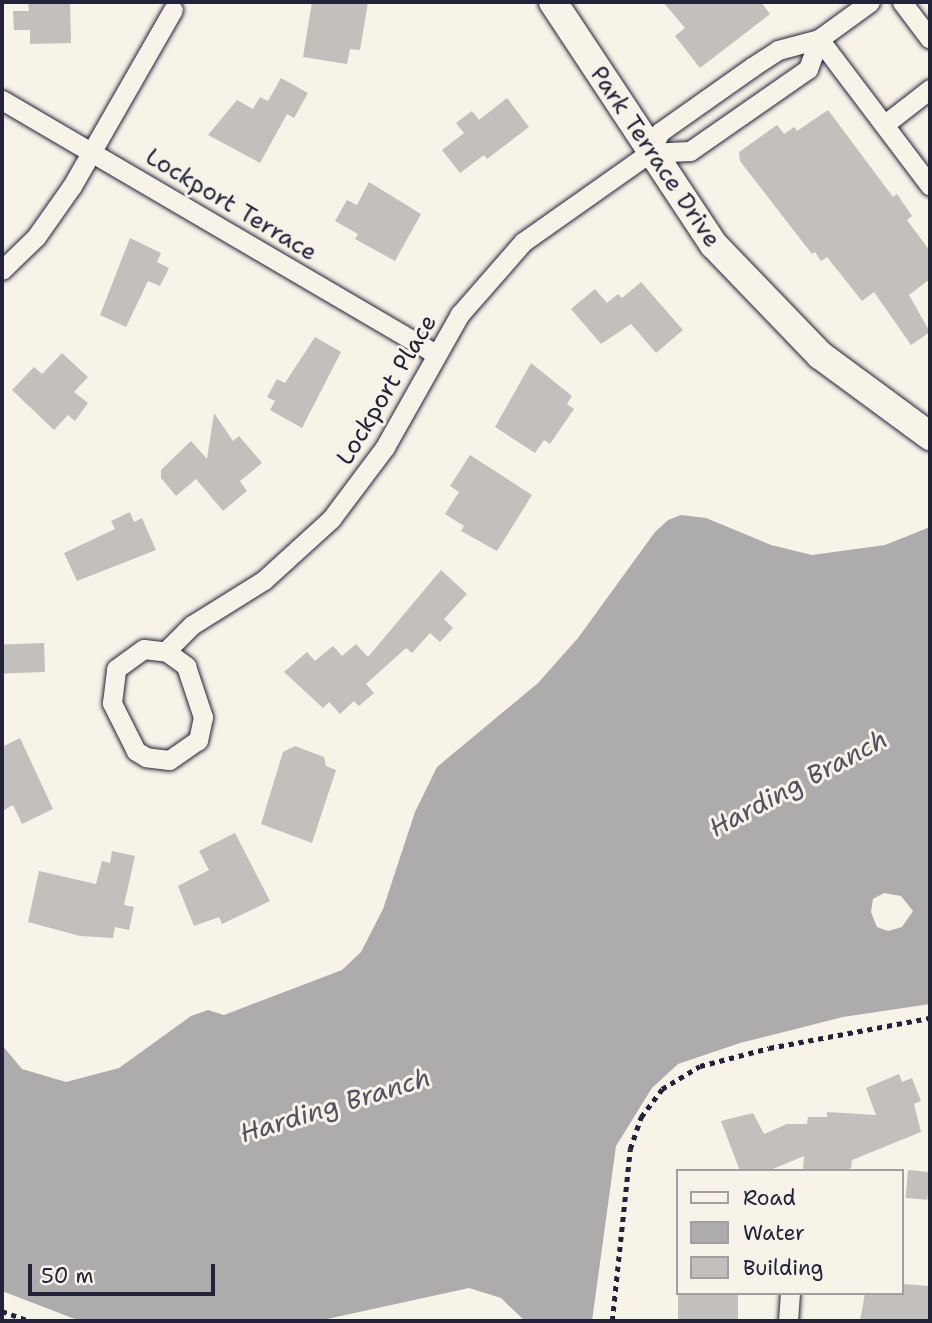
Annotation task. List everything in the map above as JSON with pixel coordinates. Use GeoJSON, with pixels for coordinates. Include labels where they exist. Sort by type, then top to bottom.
{"type":"FeatureCollection","features":[{"type":"Feature","properties":{"kind":"street","name":"Park Terrace Drive"},"geometry":{"type":"LineString","coordinates":[[553,2],[649,153],[714,246],[770,308],[820,355],[930,436]]}},
{"type":"Feature","properties":{"kind":"street"},"geometry":{"type":"LineString","coordinates":[[649,153],[660,132],[752,67],[778,50],[819,39],[870,2]]}},
{"type":"Feature","properties":{"kind":"street"},"geometry":{"type":"LineString","coordinates":[[902,2],[930,39]]}},
{"type":"Feature","properties":{"kind":"street"},"geometry":{"type":"LineString","coordinates":[[2,270],[36,237],[92,151],[173,10]]}},
{"type":"Feature","properties":{"kind":"street"},"geometry":{"type":"LineString","coordinates":[[649,153],[690,151],[808,69],[819,39]]}},
{"type":"Feature","properties":{"kind":"street"},"geometry":{"type":"LineString","coordinates":[[819,39],[930,186]]}},
{"type":"Feature","properties":{"kind":"street"},"geometry":{"type":"LineString","coordinates":[[752,67],[771,94]]}},
{"type":"Feature","properties":{"kind":"street"},"geometry":{"type":"LineString","coordinates":[[885,124],[930,89]]}},
{"type":"Feature","properties":{"kind":"street","name":"Lockport Terrace"},"geometry":{"type":"LineString","coordinates":[[2,100],[436,354]]}},
{"type":"Feature","properties":{"kind":"street","name":"Lockport Place"},"geometry":{"type":"LineString","coordinates":[[166,651],[192,625],[264,580],[331,519],[385,447],[436,354],[480,288],[523,242],[649,153]]}},
{"type":"Feature","properties":{"kind":"street"},"geometry":{"type":"LineString","coordinates":[[144,649],[166,651],[186,666],[203,717],[198,740],[190,749],[158,760],[146,757],[128,742],[110,692],[123,659],[144,649]]}},
{"type":"Feature","properties":{"kind":"street"},"geometry":{"type":"LineString","coordinates":[[788,1321],[790,1295]]}},
{"type":"Feature","properties":{"kind":"path"},"geometry":{"type":"LineString","coordinates":[[612,1321],[630,1149],[641,1117],[662,1089],[701,1066],[769,1048],[930,1018]]}},
{"type":"Feature","properties":{"kind":"path"},"geometry":{"type":"LineString","coordinates":[[2,1311],[29,1321]]}},
{"type":"Feature","properties":{"kind":"water","name":"Harding Branch"},"geometry":{"type":"Polygon","coordinates":[[[681,515],[706,518],[771,545],[812,555],[885,545],[930,527],[930,1004],[843,1017],[740,1043],[678,1064],[652,1088],[616,1146],[592,1321],[525,1321],[501,1298],[469,1288],[318,1321],[80,1321],[2,1291],[2,1045],[22,1069],[66,1082],[119,1068],[191,1016],[208,1010],[224,1015],[342,970],[361,952],[383,909],[415,812],[437,767],[538,683],[578,638],[655,532],[668,520],[681,515]],[[884,893],[873,899],[871,912],[877,927],[888,931],[902,927],[913,911],[901,896],[884,893]]]}},
{"type":"Feature","properties":{"kind":"building"},"geometry":{"type":"Polygon","coordinates":[[[28,2],[70,2],[71,43],[30,44],[30,30],[14,30],[13,11],[29,11],[28,2]]]}},
{"type":"Feature","properties":{"kind":"building"},"geometry":{"type":"Polygon","coordinates":[[[312,2],[368,2],[360,50],[350,49],[347,64],[303,57],[312,2]]]}},
{"type":"Feature","properties":{"kind":"building"},"geometry":{"type":"Polygon","coordinates":[[[663,2],[761,2],[770,14],[700,68],[675,36],[685,28],[663,2]]]}},
{"type":"Feature","properties":{"kind":"building"},"geometry":{"type":"Polygon","coordinates":[[[281,78],[308,93],[294,118],[287,114],[260,163],[208,135],[237,100],[253,109],[260,97],[268,101],[281,78]]]}},
{"type":"Feature","properties":{"kind":"building"},"geometry":{"type":"Polygon","coordinates":[[[507,98],[529,127],[487,159],[484,155],[460,173],[442,150],[464,133],[456,123],[472,111],[479,120],[507,98]]]}},
{"type":"Feature","properties":{"kind":"building"},"geometry":{"type":"Polygon","coordinates":[[[828,110],[893,197],[897,194],[912,216],[907,220],[930,251],[930,279],[909,295],[930,332],[911,345],[874,292],[862,301],[827,257],[821,261],[815,252],[812,254],[740,161],[739,152],[777,125],[784,134],[794,127],[797,131],[828,110]]]}},
{"type":"Feature","properties":{"kind":"building"},"geometry":{"type":"Polygon","coordinates":[[[369,182],[421,214],[395,261],[355,239],[358,234],[335,221],[347,200],[357,205],[369,182]]]}},
{"type":"Feature","properties":{"kind":"building"},"geometry":{"type":"Polygon","coordinates":[[[130,238],[161,253],[157,262],[169,268],[160,286],[148,281],[126,327],[100,315],[130,238]]]}},
{"type":"Feature","properties":{"kind":"building"},"geometry":{"type":"Polygon","coordinates":[[[641,282],[683,330],[656,353],[631,324],[601,344],[571,309],[595,289],[607,303],[618,294],[622,298],[641,282]]]}},
{"type":"Feature","properties":{"kind":"building"},"geometry":{"type":"Polygon","coordinates":[[[315,337],[341,352],[302,428],[270,410],[275,401],[267,397],[277,379],[285,383],[315,337]]]}},
{"type":"Feature","properties":{"kind":"building"},"geometry":{"type":"Polygon","coordinates":[[[62,353],[88,377],[74,392],[88,403],[75,421],[68,415],[54,430],[12,390],[34,367],[42,374],[62,353]]]}},
{"type":"Feature","properties":{"kind":"building"},"geometry":{"type":"Polygon","coordinates":[[[531,363],[572,396],[567,404],[574,409],[550,444],[544,440],[535,453],[495,427],[531,363]]]}},
{"type":"Feature","properties":{"kind":"building"},"geometry":{"type":"Polygon","coordinates":[[[214,413],[233,441],[239,436],[262,463],[240,481],[247,491],[223,511],[196,479],[176,496],[161,478],[161,470],[191,441],[207,459],[214,413]]]}},
{"type":"Feature","properties":{"kind":"building"},"geometry":{"type":"Polygon","coordinates":[[[470,455],[532,495],[497,551],[461,531],[464,526],[445,514],[459,492],[450,486],[470,455]]]}},
{"type":"Feature","properties":{"kind":"building"},"geometry":{"type":"Polygon","coordinates":[[[130,512],[134,522],[142,518],[156,550],[77,581],[64,553],[115,529],[111,521],[130,512]]]}},
{"type":"Feature","properties":{"kind":"building"},"geometry":{"type":"Polygon","coordinates":[[[441,570],[467,594],[444,619],[453,628],[440,642],[430,633],[412,653],[406,648],[366,684],[374,693],[359,706],[354,701],[340,714],[329,702],[323,708],[284,672],[307,652],[315,661],[333,646],[342,656],[356,644],[368,657],[441,570]]]}},
{"type":"Feature","properties":{"kind":"building"},"geometry":{"type":"Polygon","coordinates":[[[44,643],[45,672],[3,673],[2,644],[44,643]]]}},
{"type":"Feature","properties":{"kind":"building"},"geometry":{"type":"Polygon","coordinates":[[[20,738],[53,809],[22,824],[13,805],[2,811],[2,747],[20,738]]]}},
{"type":"Feature","properties":{"kind":"building"},"geometry":{"type":"Polygon","coordinates":[[[295,746],[324,757],[326,766],[336,770],[312,843],[261,824],[283,752],[295,746]]]}},
{"type":"Feature","properties":{"kind":"building"},"geometry":{"type":"Polygon","coordinates":[[[235,833],[270,901],[222,924],[219,917],[194,926],[178,886],[209,870],[199,851],[235,833]]]}},
{"type":"Feature","properties":{"kind":"building"},"geometry":{"type":"Polygon","coordinates":[[[112,851],[135,856],[124,905],[134,907],[129,930],[115,927],[113,938],[80,936],[28,922],[39,871],[96,884],[102,861],[110,863],[112,851]]]}},
{"type":"Feature","properties":{"kind":"building"},"geometry":{"type":"Polygon","coordinates":[[[899,1074],[902,1082],[912,1078],[921,1101],[914,1104],[921,1132],[852,1160],[849,1169],[803,1169],[804,1156],[773,1169],[739,1169],[721,1121],[753,1113],[764,1134],[787,1124],[807,1124],[808,1117],[827,1117],[827,1112],[876,1115],[866,1088],[899,1074]]]}},
{"type":"Feature","properties":{"kind":"building"},"geometry":{"type":"Polygon","coordinates":[[[908,1170],[930,1172],[927,1200],[906,1198],[908,1170]]]}},
{"type":"Feature","properties":{"kind":"building"},"geometry":{"type":"Polygon","coordinates":[[[904,1284],[930,1286],[930,1321],[860,1321],[865,1295],[904,1295],[904,1284]]]}},
{"type":"Feature","properties":{"kind":"building"},"geometry":{"type":"Polygon","coordinates":[[[678,1295],[738,1295],[738,1321],[678,1321],[678,1295]]]}}]}
